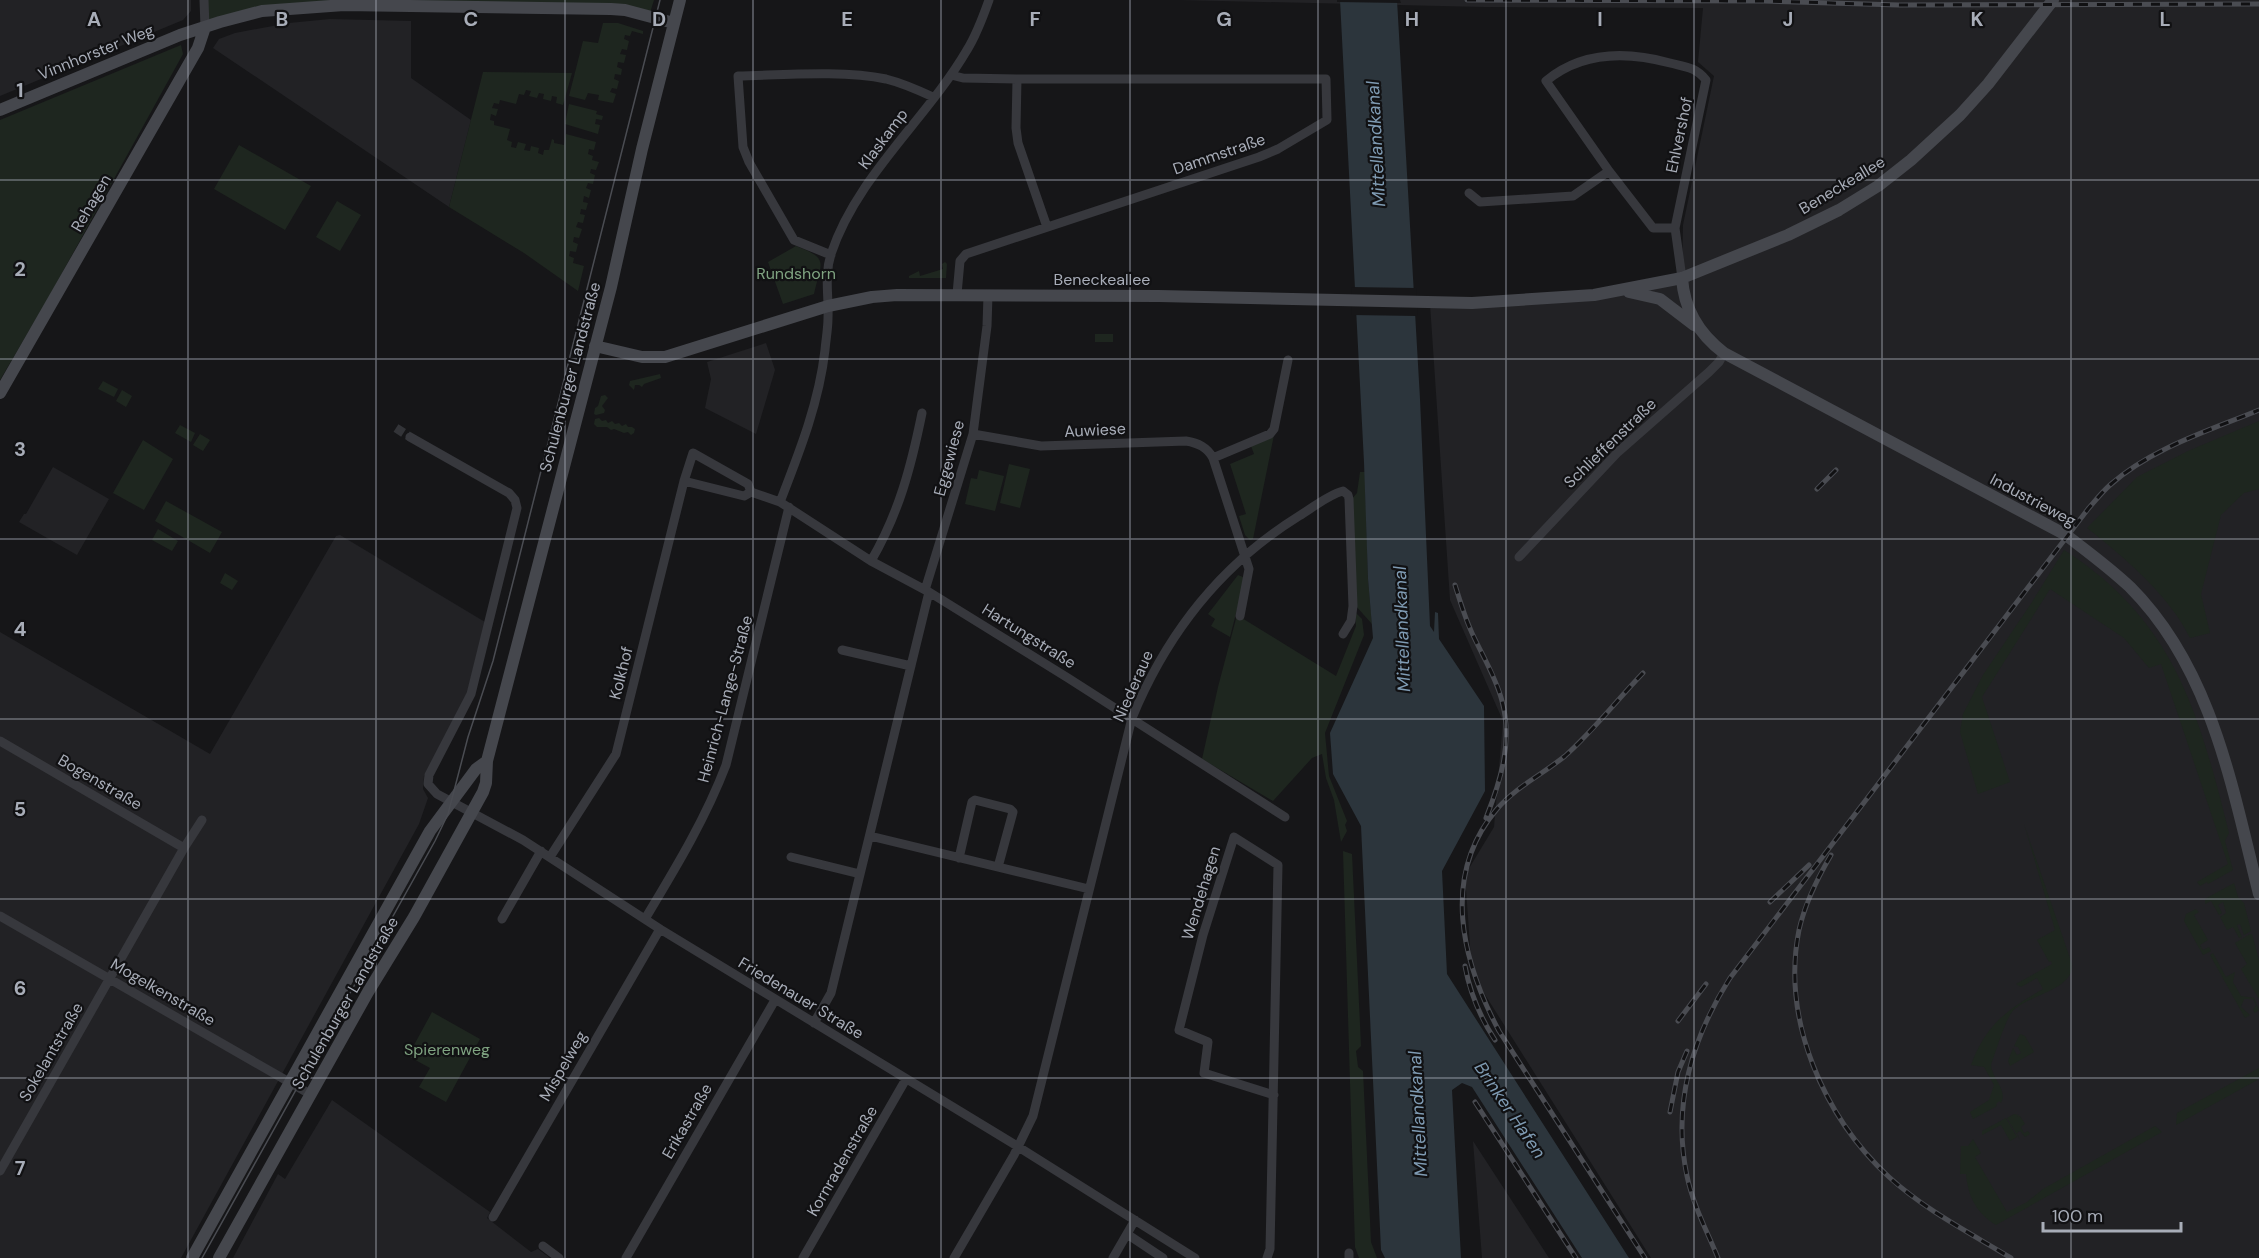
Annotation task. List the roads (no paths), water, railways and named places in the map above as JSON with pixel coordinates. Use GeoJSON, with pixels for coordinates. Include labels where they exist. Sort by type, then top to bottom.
{"type":"FeatureCollection","features":[{"type":"Feature","properties":{"kind":"street"},"geometry":{"type":"LineString","coordinates":[[204,0],[205,27]]}},
{"type":"Feature","properties":{"kind":"street","name":"Schulenburger Landstraße"},"geometry":{"type":"LineString","coordinates":[[219,1258],[373,983],[414,917],[473,813],[486,783],[487,760],[595,346],[680,0]]}},
{"type":"Feature","properties":{"kind":"street","name":"Klaskamp"},"geometry":{"type":"LineString","coordinates":[[828,306],[826,279],[831,255],[852,210],[868,184],[951,75],[976,34],[989,0]]}},
{"type":"Feature","properties":{"kind":"street","name":"Beneckeallee"},"geometry":{"type":"LineString","coordinates":[[595,346],[642,357],[665,357],[828,306],[872,297],[897,295],[1340,300],[1431,304],[1580,296],[1682,278],[1788,235],[1839,210],[1878,186],[1911,160],[1960,115],[1995,76],[2054,0]]}},
{"type":"Feature","properties":{"kind":"street","name":"Vinnhorster Weg"},"geometry":{"type":"LineString","coordinates":[[0,110],[205,27],[262,11],[344,5],[611,9],[625,10],[674,23]]}},
{"type":"Feature","properties":{"kind":"street","name":"Rehagen"},"geometry":{"type":"LineString","coordinates":[[0,393],[198,48],[205,27]]}},
{"type":"Feature","properties":{"kind":"street","name":"Ehlvershof"},"geometry":{"type":"LineString","coordinates":[[1675,228],[1653,228],[1609,171],[1546,81],[1559,70],[1578,62],[1610,55],[1651,58],[1698,70],[1706,80],[1675,228],[1682,278]]}},
{"type":"Feature","properties":{"kind":"street"},"geometry":{"type":"LineString","coordinates":[[831,255],[794,240],[749,162],[743,147],[738,76],[861,75],[910,86],[933,97]]}},
{"type":"Feature","properties":{"kind":"street","name":"Dammstraße"},"geometry":{"type":"LineString","coordinates":[[951,75],[963,78],[1017,79],[1326,79],[1327,120],[1278,149],[966,254],[960,261],[957,294]]}},
{"type":"Feature","properties":{"kind":"street"},"geometry":{"type":"LineString","coordinates":[[1017,79],[1018,143],[1047,227]]}},
{"type":"Feature","properties":{"kind":"street"},"geometry":{"type":"LineString","coordinates":[[1469,193],[1480,201],[1573,196],[1609,171]]}},
{"type":"Feature","properties":{"kind":"street","name":"Industrieweg"},"geometry":{"type":"LineString","coordinates":[[1682,278],[1687,305],[1702,332],[1724,353],[2066,535],[2131,588],[2175,645],[2205,702],[2255,863],[2259,894]]}},
{"type":"Feature","properties":{"kind":"street","name":"Beneckeallee"},"geometry":{"type":"LineString","coordinates":[[1618,291],[1637,292],[1660,299],[1702,332]]}},
{"type":"Feature","properties":{"kind":"street","name":"Eggewiese"},"geometry":{"type":"LineString","coordinates":[[814,1023],[831,993],[911,666],[927,591],[973,434],[987,326],[988,295]]}},
{"type":"Feature","properties":{"kind":"street","name":"Heinrich-Lange-Straße"},"geometry":{"type":"LineString","coordinates":[[645,919],[697,833],[726,765],[784,505],[818,389],[825,352],[828,306]]}},
{"type":"Feature","properties":{"kind":"street","name":"Schlieffenstraße"},"geometry":{"type":"LineString","coordinates":[[1519,557],[1618,452],[1709,372],[1724,353]]}},
{"type":"Feature","properties":{"kind":"street"},"geometry":{"type":"LineString","coordinates":[[1240,616],[1249,569],[1213,458],[1270,434],[1274,429],[1288,360]]}},
{"type":"Feature","properties":{"kind":"street"},"geometry":{"type":"LineString","coordinates":[[871,561],[888,532],[899,504],[913,457],[922,413]]}},
{"type":"Feature","properties":{"kind":"street","name":"Auwiese"},"geometry":{"type":"LineString","coordinates":[[973,434],[1041,446],[1196,442],[1213,458]]}},
{"type":"Feature","properties":{"kind":"street"},"geometry":{"type":"LineString","coordinates":[[411,437],[509,493],[515,500],[517,508],[471,694],[429,775],[428,784],[432,789],[452,802]]}},
{"type":"Feature","properties":{"kind":"street","name":"Hartungstraße"},"geometry":{"type":"LineString","coordinates":[[748,494],[748,484],[693,453],[684,481],[748,494],[784,505],[871,561],[927,591],[1132,718],[1285,816]]}},
{"type":"Feature","properties":{"kind":"street","name":"Kolkhof"},"geometry":{"type":"LineString","coordinates":[[550,857],[616,754],[684,481]]}},
{"type":"Feature","properties":{"kind":"street","name":"Niederaue"},"geometry":{"type":"LineString","coordinates":[[954,1258],[1033,1116],[1132,718],[1157,663],[1173,636],[1211,589],[1245,555],[1279,528],[1339,491],[1346,492],[1348,499],[1353,606],[1351,621],[1343,634]]}},
{"type":"Feature","properties":{"kind":"street"},"geometry":{"type":"LineString","coordinates":[[842,650],[911,666]]}},
{"type":"Feature","properties":{"kind":"street","name":"Bogenstraße"},"geometry":{"type":"LineString","coordinates":[[0,741],[184,848]]}},
{"type":"Feature","properties":{"kind":"street","name":"Schulenburger Landstraße"},"geometry":{"type":"LineString","coordinates":[[192,1258],[430,831],[476,769],[487,760]]}},
{"type":"Feature","properties":{"kind":"street"},"geometry":{"type":"LineString","coordinates":[[958,858],[972,802],[975,800],[1010,809],[1013,812],[998,867]]}},
{"type":"Feature","properties":{"kind":"street","name":"Friedenauer Straße"},"geometry":{"type":"LineString","coordinates":[[452,802],[541,851],[774,1000],[1017,1146],[1195,1258]]}},
{"type":"Feature","properties":{"kind":"street"},"geometry":{"type":"LineString","coordinates":[[111,979],[202,820]]}},
{"type":"Feature","properties":{"kind":"street"},"geometry":{"type":"LineString","coordinates":[[870,836],[1089,889]]}},
{"type":"Feature","properties":{"kind":"street","name":"Wendehagen"},"geometry":{"type":"LineString","coordinates":[[1267,1258],[1270,1249],[1274,1095],[1278,865],[1234,837],[1203,935],[1179,1030],[1208,1042],[1204,1073],[1274,1095]]}},
{"type":"Feature","properties":{"kind":"street"},"geometry":{"type":"LineString","coordinates":[[502,919],[541,851]]}},
{"type":"Feature","properties":{"kind":"street"},"geometry":{"type":"LineString","coordinates":[[791,856],[860,874]]}},
{"type":"Feature","properties":{"kind":"street","name":"Mogelkenstraße"},"geometry":{"type":"LineString","coordinates":[[0,916],[310,1094]]}},
{"type":"Feature","properties":{"kind":"street","name":"Mispelweg"},"geometry":{"type":"LineString","coordinates":[[493,1217],[660,929]]}},
{"type":"Feature","properties":{"kind":"street","name":"Sokelantstraße"},"geometry":{"type":"LineString","coordinates":[[0,1171],[111,979]]}},
{"type":"Feature","properties":{"kind":"street","name":"Erikastraße"},"geometry":{"type":"LineString","coordinates":[[626,1258],[774,1000]]}},
{"type":"Feature","properties":{"kind":"street","name":"Kornradenstraße"},"geometry":{"type":"LineString","coordinates":[[803,1258],[906,1079]]}},
{"type":"Feature","properties":{"kind":"street"},"geometry":{"type":"LineString","coordinates":[[1113,1258],[1135,1220]]}},
{"type":"Feature","properties":{"kind":"street"},"geometry":{"type":"LineString","coordinates":[[1127,1234],[1163,1258]]}},
{"type":"Feature","properties":{"kind":"street"},"geometry":{"type":"LineString","coordinates":[[543,1246],[559,1258]]}},
{"type":"Feature","properties":{"kind":"water"},"geometry":{"type":"Polygon","coordinates":[[[1340,0],[1397,0],[1420,399],[1430,626],[1434,632],[1435,612],[1438,613],[1439,639],[1484,706],[1485,791],[1442,871],[1447,974],[1629,1258],[1582,1258],[1472,1087],[1462,1083],[1452,1090],[1461,1258],[1385,1258],[1381,1250],[1361,826],[1333,774],[1330,733],[1373,638],[1368,579],[1340,0]]]}},
{"type":"Feature","properties":{"kind":"tunnel"},"geometry":{"type":"LineString","coordinates":[[396,428],[410,437]]}},
{"type":"Feature","properties":{"kind":"tram line"},"geometry":{"type":"LineString","coordinates":[[202,1258],[448,814],[468,737],[493,661],[660,0]]}},
{"type":"Feature","properties":{"kind":"railway"},"geometry":{"type":"LineString","coordinates":[[1467,0],[1764,1],[1899,5],[2259,4]]}},
{"type":"Feature","properties":{"kind":"railway"},"geometry":{"type":"LineString","coordinates":[[1718,1258],[1697,1208],[1687,1176],[1682,1124],[1684,1098],[1696,1048],[1705,1024],[1730,978],[2101,494],[2126,472],[2162,451],[2259,410]]}},
{"type":"Feature","properties":{"kind":"railway"},"geometry":{"type":"LineString","coordinates":[[1817,489],[1836,470]]}},
{"type":"Feature","properties":{"kind":"railway"},"geometry":{"type":"LineString","coordinates":[[1455,585],[1469,627],[1496,683],[1505,716],[1504,760],[1486,818]]}},
{"type":"Feature","properties":{"kind":"railway"},"geometry":{"type":"LineString","coordinates":[[1643,673],[1565,756],[1521,787],[1497,809],[1479,835],[1468,862],[1463,890],[1463,919],[1467,948],[1475,976],[1499,1031],[1645,1258]]}},
{"type":"Feature","properties":{"kind":"railway"},"geometry":{"type":"LineString","coordinates":[[1831,855],[1816,882],[1805,910],[1799,930],[1795,964],[1796,998],[1802,1032],[1813,1065],[1827,1096],[1845,1126],[1889,1177],[1933,1211],[2011,1258]]}},
{"type":"Feature","properties":{"kind":"railway"},"geometry":{"type":"LineString","coordinates":[[1770,902],[1809,865]]}},
{"type":"Feature","properties":{"kind":"railway"},"geometry":{"type":"LineString","coordinates":[[1465,966],[1476,1004],[1495,1040]]}},
{"type":"Feature","properties":{"kind":"railway"},"geometry":{"type":"LineString","coordinates":[[1678,1021],[1706,984]]}},
{"type":"Feature","properties":{"kind":"railway"},"geometry":{"type":"LineString","coordinates":[[1670,1112],[1678,1072],[1687,1051]]}},
{"type":"Feature","properties":{"kind":"railway"},"geometry":{"type":"LineString","coordinates":[[1475,1102],[1576,1258]]}},
{"type":"Feature","properties":{"kind":"water label","name":"Mittellandkanal"},"geometry":{"type":"Point","coordinates":[1376,144]}},
{"type":"Feature","properties":{"kind":"water label","name":"Mittellandkanal"},"geometry":{"type":"Point","coordinates":[1402,629]}},
{"type":"Feature","properties":{"kind":"water label","name":"Brinker Hafen"},"geometry":{"type":"Point","coordinates":[1510,1110]}},
{"type":"Feature","properties":{"kind":"water label","name":"Mittellandkanal"},"geometry":{"type":"Point","coordinates":[1418,1114]}},
{"type":"Feature","properties":{"kind":"park label","name":"Rundshorn"},"geometry":{"type":"Point","coordinates":[796,273]}},
{"type":"Feature","properties":{"kind":"park label","name":"Spierenweg"},"geometry":{"type":"Point","coordinates":[447,1049]}}]}
